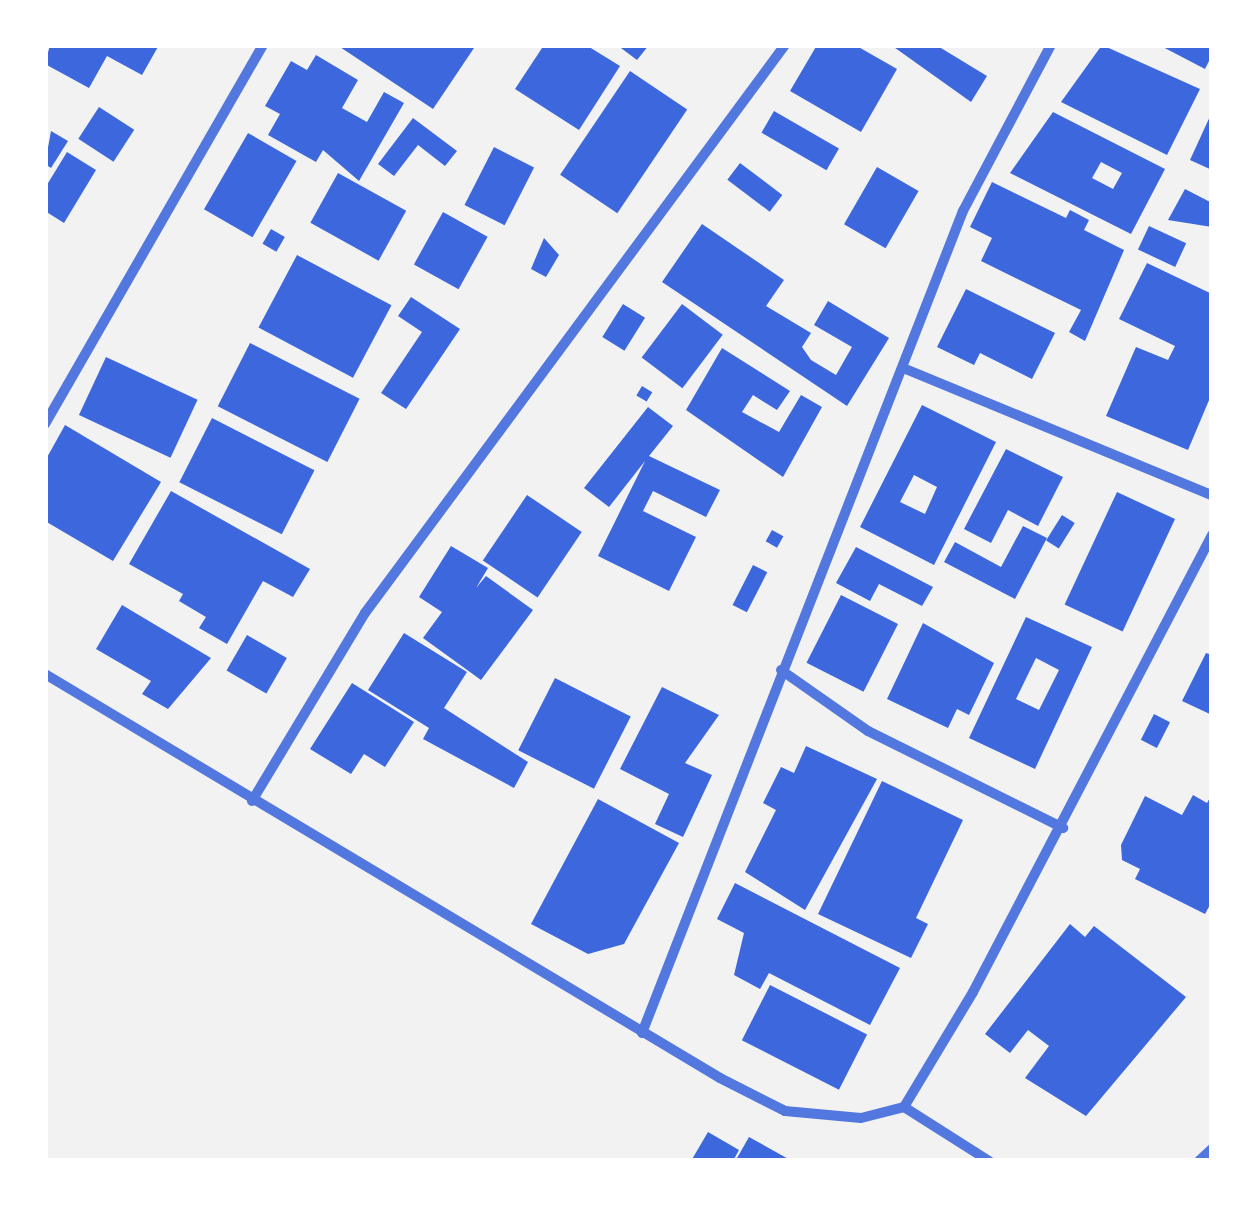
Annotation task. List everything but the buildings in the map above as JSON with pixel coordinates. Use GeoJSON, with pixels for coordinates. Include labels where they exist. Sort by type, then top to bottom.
{"type":"FeatureCollection","features":[{"type":"Feature","properties":{"kind":"street"},"geometry":{"type":"LineString","coordinates":[[45,424],[263,45]]}},
{"type":"Feature","properties":{"kind":"street"},"geometry":{"type":"LineString","coordinates":[[252,801],[366,613],[786,45]]}},
{"type":"Feature","properties":{"kind":"street"},"geometry":{"type":"LineString","coordinates":[[642,1033],[781,670],[908,370],[963,211],[1050,45]]}},
{"type":"Feature","properties":{"kind":"street"},"geometry":{"type":"LineString","coordinates":[[908,370],[1212,495]]}},
{"type":"Feature","properties":{"kind":"street"},"geometry":{"type":"LineString","coordinates":[[45,674],[642,1033],[785,1111],[861,1118],[904,1107],[1063,828],[1212,535]]}},
{"type":"Feature","properties":{"kind":"street"},"geometry":{"type":"LineString","coordinates":[[781,670],[868,731],[1063,828]]}},
{"type":"Feature","properties":{"kind":"street"},"geometry":{"type":"LineString","coordinates":[[904,1107],[989,1161]]}},
{"type":"Feature","properties":{"kind":"street"},"geometry":{"type":"LineString","coordinates":[[1199,1161],[1212,1148]]}}]}
